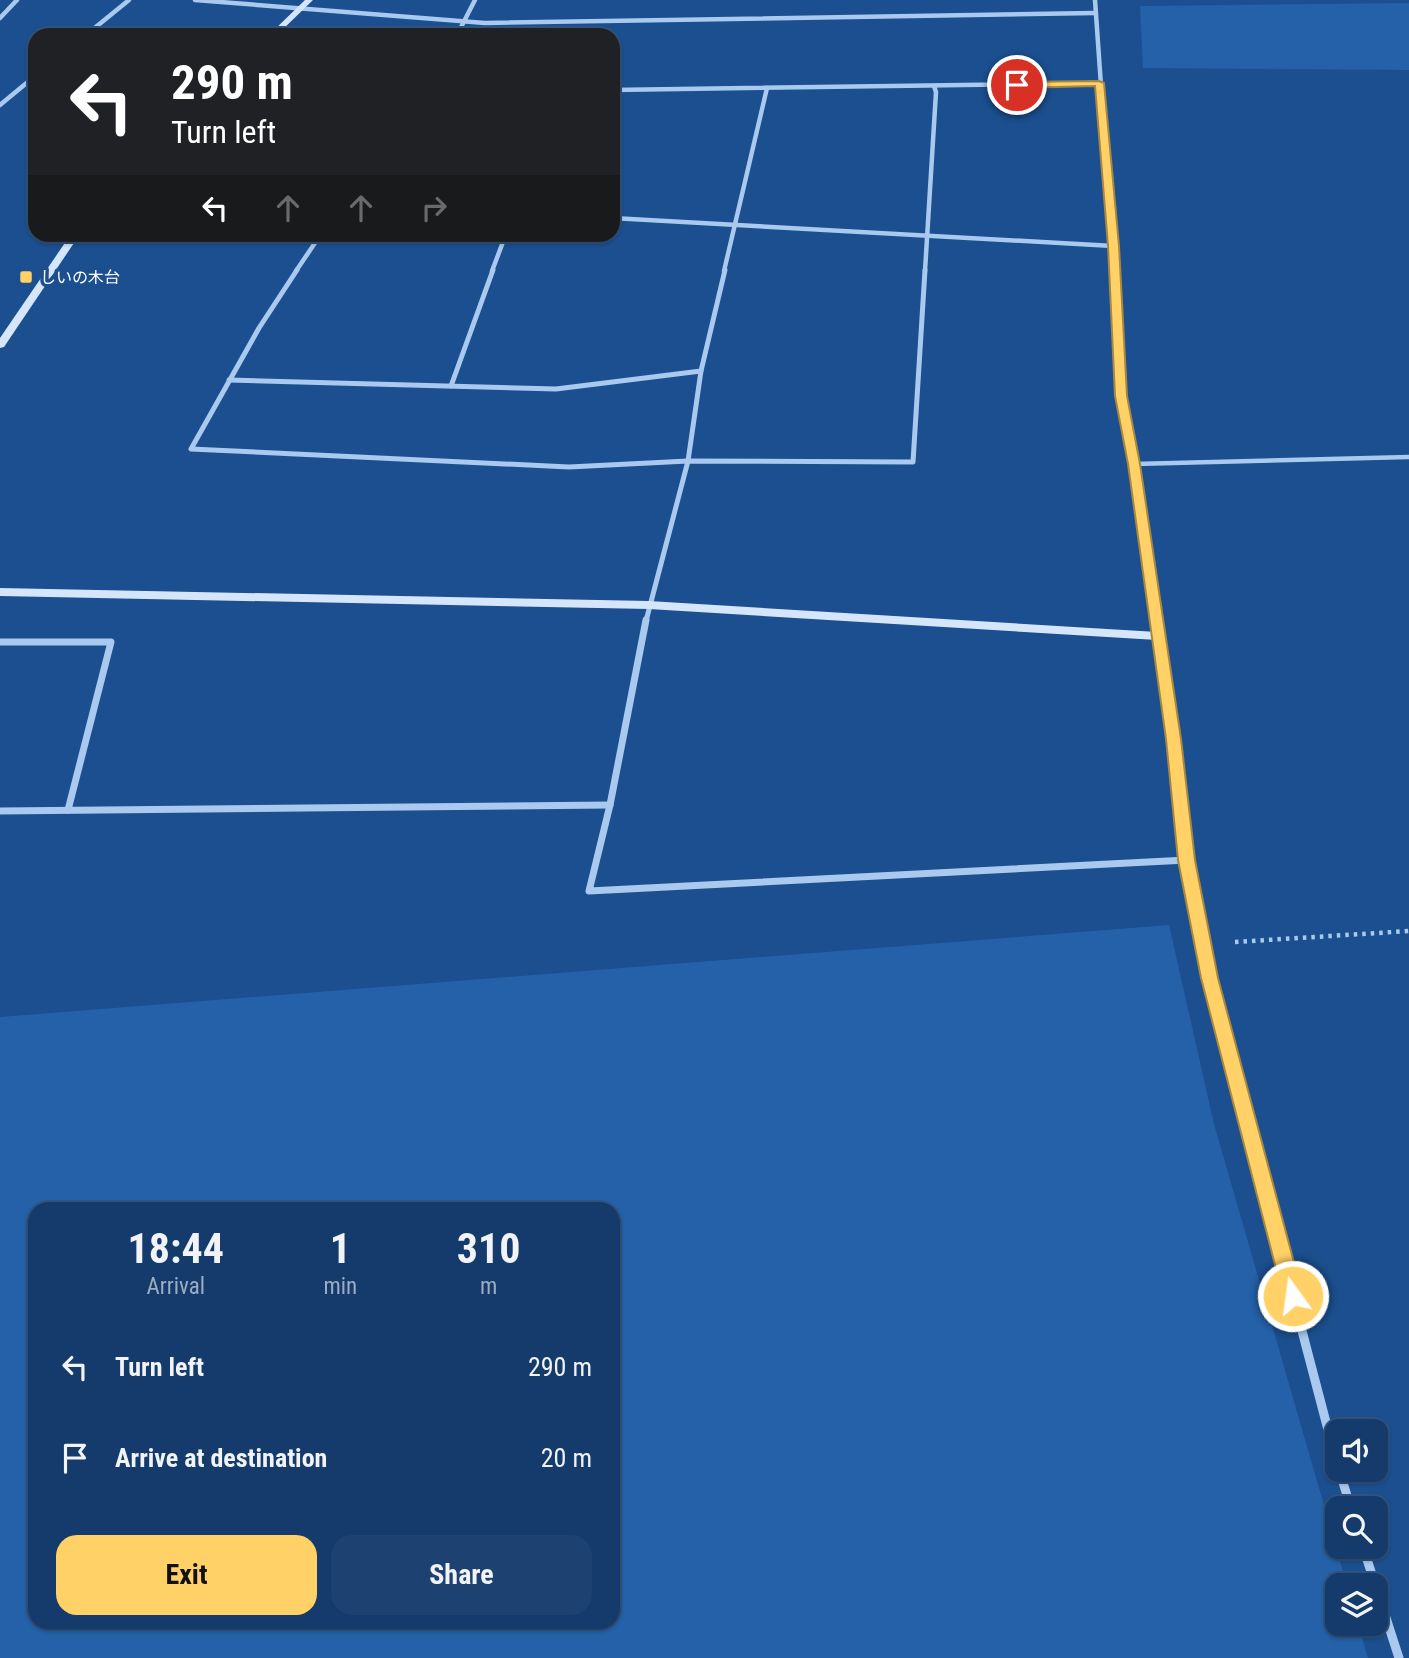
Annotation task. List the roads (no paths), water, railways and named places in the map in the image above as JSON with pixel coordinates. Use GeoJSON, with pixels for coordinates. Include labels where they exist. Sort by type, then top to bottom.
{"type":"FeatureCollection","features":[{"type":"Feature","properties":{"kind":"street"},"geometry":{"type":"LineString","coordinates":[[0,18],[17,0]]}},
{"type":"Feature","properties":{"kind":"street"},"geometry":{"type":"LineString","coordinates":[[94,28],[128,0]]}},
{"type":"Feature","properties":{"kind":"street"},"geometry":{"type":"LineString","coordinates":[[195,0],[466,21],[1094,13]]}},
{"type":"Feature","properties":{"kind":"street"},"geometry":{"type":"LineString","coordinates":[[280,28],[309,0]]}},
{"type":"Feature","properties":{"kind":"street"},"geometry":{"type":"LineString","coordinates":[[462,28],[475,0]]}},
{"type":"Feature","properties":{"kind":"street"},"geometry":{"type":"LineString","coordinates":[[1095,0],[1121,396],[1134,464],[1174,739],[1186,860],[1209,978],[1325,1419]]}},
{"type":"Feature","properties":{"kind":"street"},"geometry":{"type":"LineString","coordinates":[[0,105],[28,82]]}},
{"type":"Feature","properties":{"kind":"street"},"geometry":{"type":"LineString","coordinates":[[620,90],[1099,83]]}},
{"type":"Feature","properties":{"kind":"street"},"geometry":{"type":"LineString","coordinates":[[316,242],[259,328],[191,449],[569,467],[688,461],[914,462],[936,92],[934,86]]}},
{"type":"Feature","properties":{"kind":"street"},"geometry":{"type":"LineString","coordinates":[[766,89],[701,371],[688,461],[649,606],[610,806],[589,891],[1186,860]]}},
{"type":"Feature","properties":{"kind":"street"},"geometry":{"type":"LineString","coordinates":[[620,219],[1113,246]]}},
{"type":"Feature","properties":{"kind":"street"},"geometry":{"type":"LineString","coordinates":[[0,345],[71,242]]}},
{"type":"Feature","properties":{"kind":"street"},"geometry":{"type":"LineString","coordinates":[[450,386],[503,242]]}},
{"type":"Feature","properties":{"kind":"street"},"geometry":{"type":"LineString","coordinates":[[229,380],[556,389],[701,371]]}},
{"type":"Feature","properties":{"kind":"street"},"geometry":{"type":"LineString","coordinates":[[0,592],[649,606],[1157,636]]}},
{"type":"Feature","properties":{"kind":"street"},"geometry":{"type":"LineString","coordinates":[[0,642],[111,642],[68,810]]}},
{"type":"Feature","properties":{"kind":"street"},"geometry":{"type":"LineString","coordinates":[[0,811],[610,806]]}},
{"type":"Feature","properties":{"kind":"street"},"geometry":{"type":"LineString","coordinates":[[1367,1559],[1399,1658]]}},
{"type":"Feature","properties":{"kind":"lane"},"geometry":{"type":"LineString","coordinates":[[1134,464],[1409,457]]}},
{"type":"Feature","properties":{"kind":"place","name":"しいの木台"},"geometry":{"type":"Point","coordinates":[26,277]}}]}
